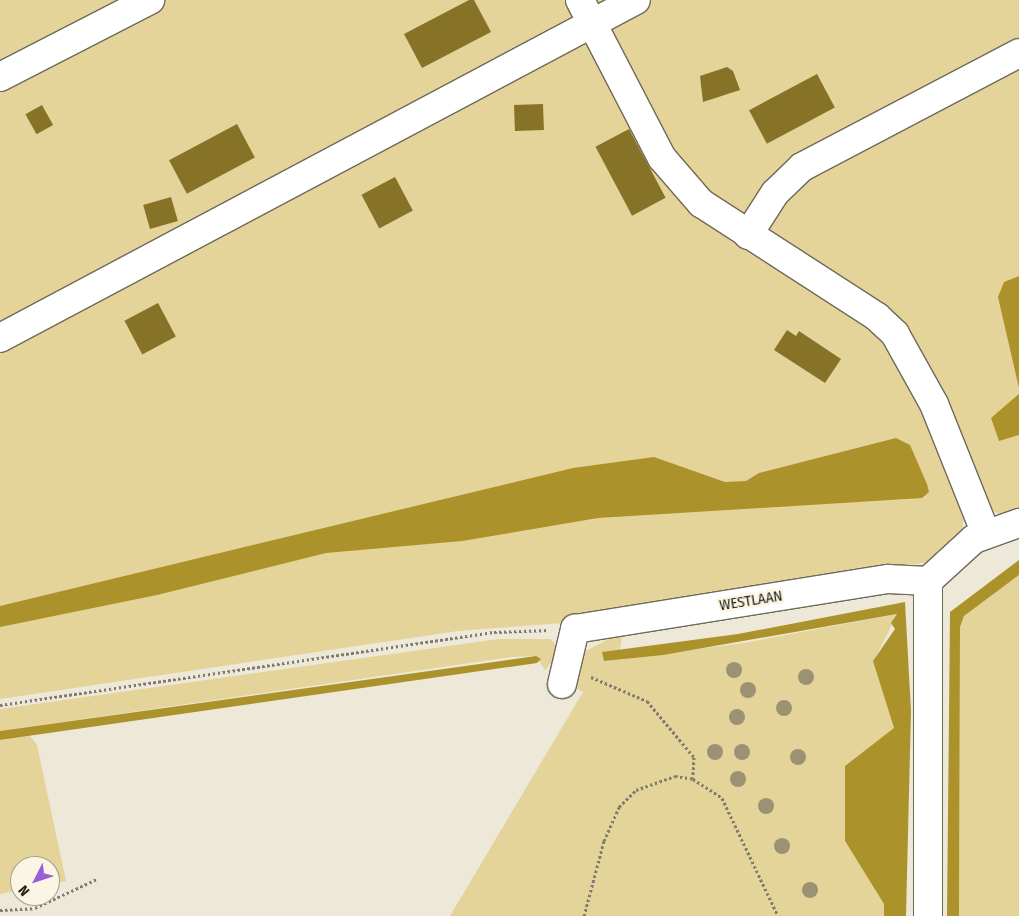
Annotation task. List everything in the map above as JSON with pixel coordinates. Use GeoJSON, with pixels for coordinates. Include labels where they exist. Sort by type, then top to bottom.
{"type":"FeatureCollection","features":[{"type":"Feature","properties":{"kind":"street"},"geometry":{"type":"LineString","coordinates":[[0,77],[150,0]]}},
{"type":"Feature","properties":{"kind":"street"},"geometry":{"type":"LineString","coordinates":[[0,338],[586,11],[636,0]]}},
{"type":"Feature","properties":{"kind":"street"},"geometry":{"type":"LineString","coordinates":[[586,11],[662,158],[701,203],[878,317],[896,334],[934,404],[986,534]]}},
{"type":"Feature","properties":{"kind":"street"},"geometry":{"type":"LineString","coordinates":[[748,235],[775,193],[802,166],[1019,53]]}},
{"type":"Feature","properties":{"kind":"street"},"geometry":{"type":"LineString","coordinates":[[928,916],[928,581],[961,548],[986,534],[1019,523]]}},
{"type":"Feature","properties":{"kind":"street","name":"WESTLAAN"},"geometry":{"type":"LineString","coordinates":[[575,629],[888,579],[928,581]]}},
{"type":"Feature","properties":{"kind":"street"},"geometry":{"type":"LineString","coordinates":[[563,677],[575,629]]}},
{"type":"Feature","properties":{"kind":"path"},"geometry":{"type":"LineString","coordinates":[[0,705],[494,632],[575,629]]}},
{"type":"Feature","properties":{"kind":"path"},"geometry":{"type":"LineString","coordinates":[[563,677],[606,681],[647,702],[694,757],[693,779]]}},
{"type":"Feature","properties":{"kind":"path"},"geometry":{"type":"LineString","coordinates":[[584,916],[604,841],[619,807],[636,790],[675,776],[693,779],[722,798],[778,916]]}},
{"type":"Feature","properties":{"kind":"path"},"geometry":{"type":"LineString","coordinates":[[0,910],[35,908],[97,879]]}},
{"type":"Feature","properties":{"kind":"shaded area"},"geometry":{"type":"Polygon","coordinates":[[[0,0],[1019,0],[1019,516],[1003,516],[984,506],[931,379],[859,316],[905,360],[965,512],[961,536],[928,562],[575,622],[458,631],[0,699],[0,0]]]}},
{"type":"Feature","properties":{"kind":"shaded area"},"geometry":{"type":"Polygon","coordinates":[[[1019,276],[1019,388],[998,297],[1004,282],[1019,276]]]}},
{"type":"Feature","properties":{"kind":"shaded area"},"geometry":{"type":"Polygon","coordinates":[[[1019,394],[1019,435],[999,441],[991,418],[1019,394]]]}},
{"type":"Feature","properties":{"kind":"shaded area"},"geometry":{"type":"Polygon","coordinates":[[[896,438],[910,445],[927,484],[929,492],[922,498],[598,518],[462,541],[326,553],[157,595],[0,627],[0,606],[573,468],[654,457],[725,482],[746,481],[759,473],[896,438]]]}},
{"type":"Feature","properties":{"kind":"shaded area"},"geometry":{"type":"Polygon","coordinates":[[[1019,560],[1019,575],[964,616],[960,627],[959,916],[947,916],[950,612],[1019,560]]]}},
{"type":"Feature","properties":{"kind":"shaded area"},"geometry":{"type":"Polygon","coordinates":[[[1019,575],[1019,916],[959,916],[960,627],[964,616],[1019,575]]]}},
{"type":"Feature","properties":{"kind":"shaded area"},"geometry":{"type":"Polygon","coordinates":[[[905,602],[911,711],[906,916],[884,916],[884,904],[845,841],[845,766],[894,728],[873,661],[895,629],[891,623],[897,614],[663,655],[604,661],[602,652],[738,634],[905,602]]]}},
{"type":"Feature","properties":{"kind":"shaded area"},"geometry":{"type":"Polygon","coordinates":[[[897,614],[874,661],[894,728],[845,841],[884,904],[884,916],[450,916],[583,692],[571,685],[586,651],[623,631],[620,650],[603,652],[604,661],[744,643],[897,614]]]}},
{"type":"Feature","properties":{"kind":"shaded area"},"geometry":{"type":"Polygon","coordinates":[[[499,639],[551,639],[560,651],[545,670],[536,656],[511,657],[0,731],[0,709],[499,639]]]}},
{"type":"Feature","properties":{"kind":"shaded area"},"geometry":{"type":"Polygon","coordinates":[[[536,656],[541,659],[537,663],[0,740],[0,731],[536,656]]]}},
{"type":"Feature","properties":{"kind":"shaded area"},"geometry":{"type":"Polygon","coordinates":[[[30,736],[37,745],[66,881],[60,882],[60,856],[10,856],[10,892],[0,894],[0,740],[30,736]]]}},
{"type":"Feature","properties":{"kind":"building"},"geometry":{"type":"Polygon","coordinates":[[[469,0],[474,0],[491,32],[422,68],[404,34],[469,0]]]}},
{"type":"Feature","properties":{"kind":"building"},"geometry":{"type":"Polygon","coordinates":[[[727,67],[733,71],[740,90],[703,102],[700,76],[727,67]]]}},
{"type":"Feature","properties":{"kind":"building"},"geometry":{"type":"Polygon","coordinates":[[[817,74],[835,108],[767,144],[749,110],[817,74]]]}},
{"type":"Feature","properties":{"kind":"building"},"geometry":{"type":"Polygon","coordinates":[[[543,104],[544,130],[515,131],[514,105],[543,104]]]}},
{"type":"Feature","properties":{"kind":"building"},"geometry":{"type":"Polygon","coordinates":[[[42,105],[53,125],[37,134],[25,114],[42,105]]]}},
{"type":"Feature","properties":{"kind":"building"},"geometry":{"type":"Polygon","coordinates":[[[237,124],[255,158],[187,194],[169,160],[237,124]]]}},
{"type":"Feature","properties":{"kind":"building"},"geometry":{"type":"Polygon","coordinates":[[[629,129],[666,198],[632,216],[595,147],[629,129]]]}},
{"type":"Feature","properties":{"kind":"building"},"geometry":{"type":"Polygon","coordinates":[[[395,177],[413,211],[379,228],[361,195],[395,177]]]}},
{"type":"Feature","properties":{"kind":"building"},"geometry":{"type":"Polygon","coordinates":[[[171,197],[178,221],[150,229],[143,205],[171,197]]]}},
{"type":"Feature","properties":{"kind":"building"},"geometry":{"type":"Polygon","coordinates":[[[158,303],[176,337],[142,354],[124,321],[158,303]]]}},
{"type":"Feature","properties":{"kind":"building"},"geometry":{"type":"Polygon","coordinates":[[[787,330],[796,336],[799,331],[841,359],[825,383],[774,350],[787,330]]]}}]}
